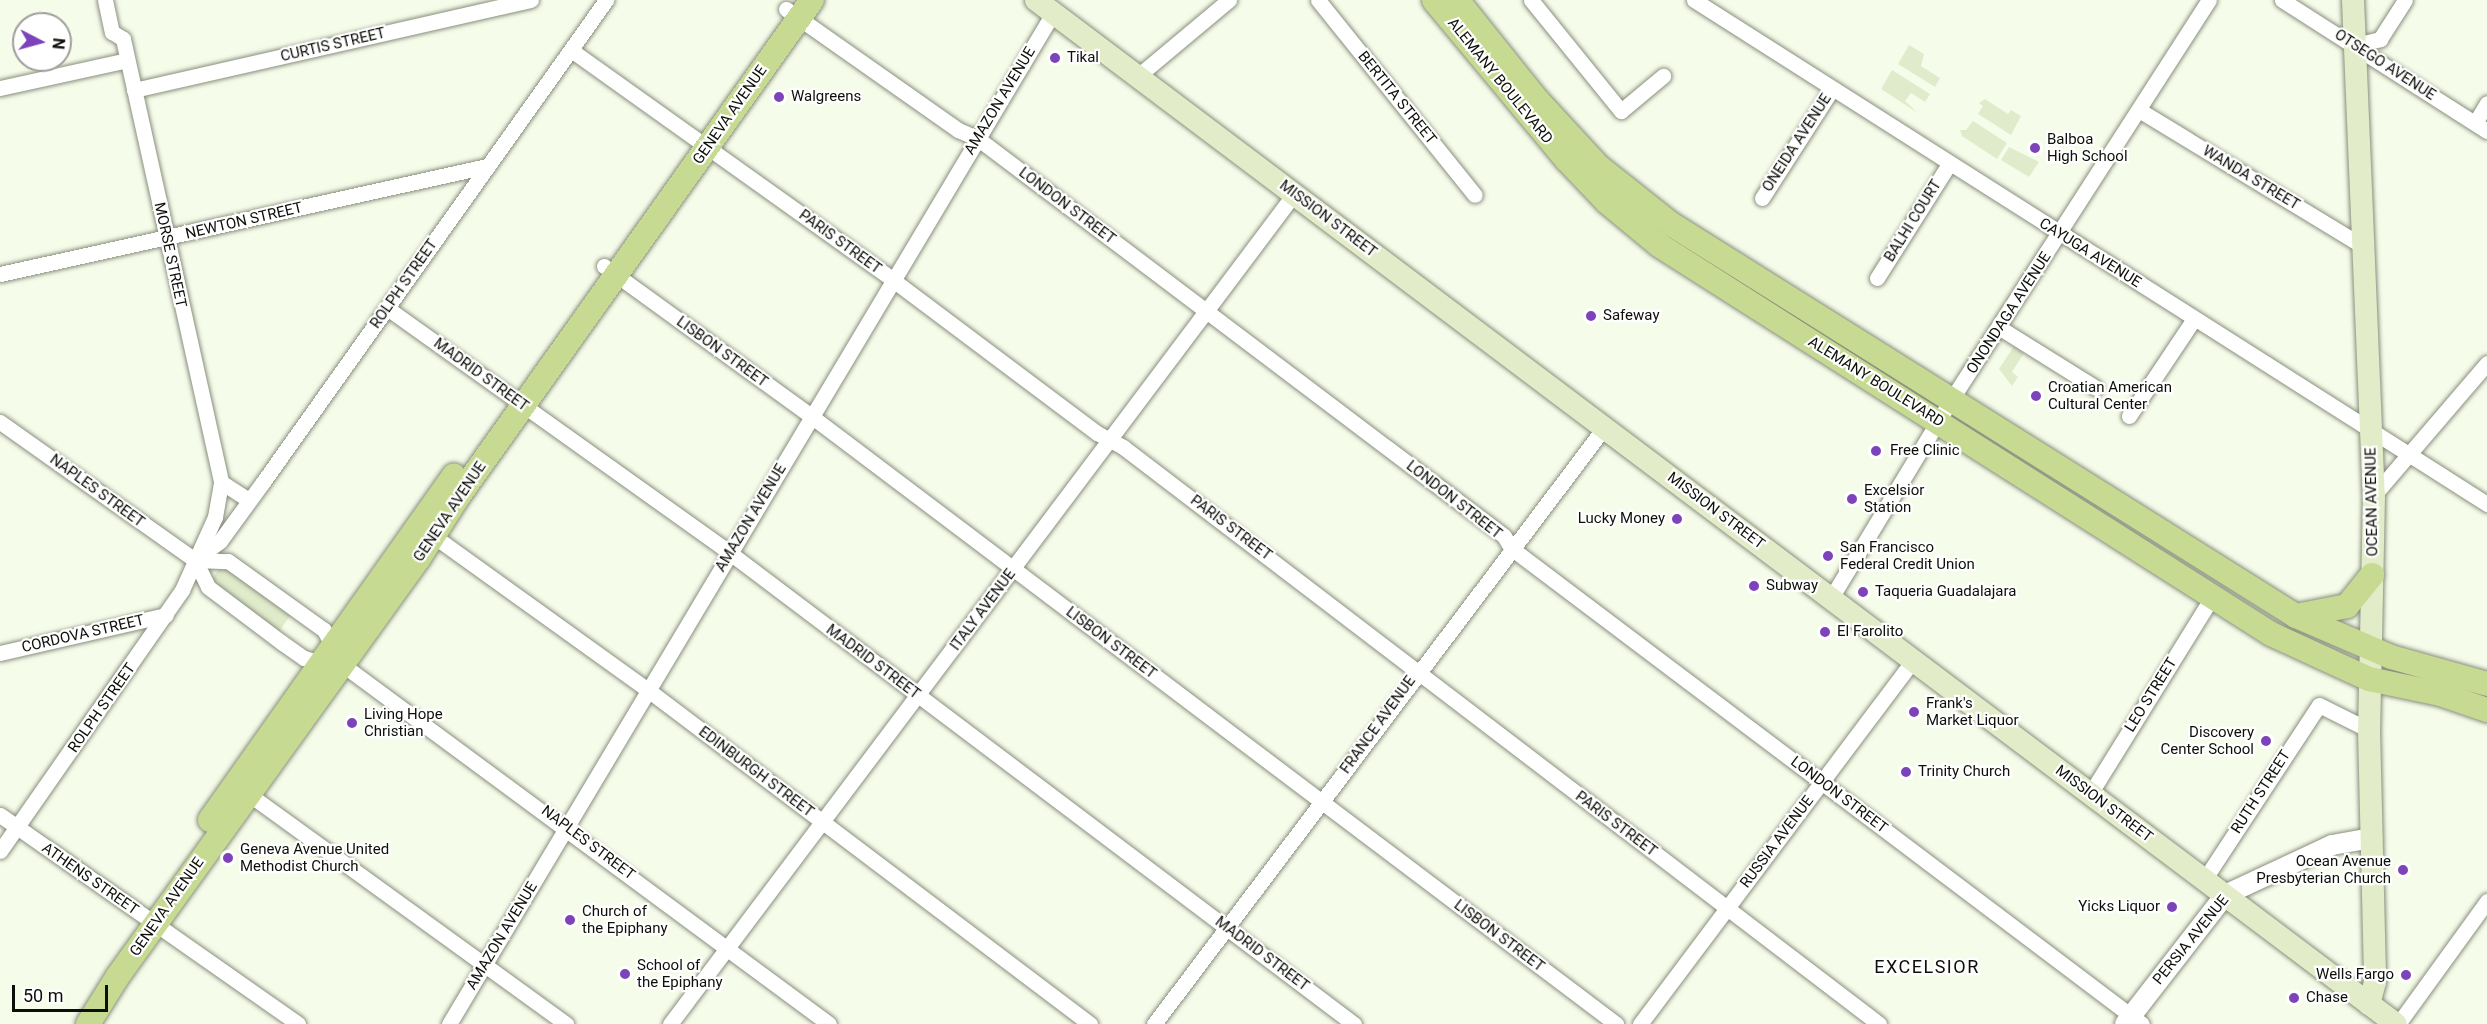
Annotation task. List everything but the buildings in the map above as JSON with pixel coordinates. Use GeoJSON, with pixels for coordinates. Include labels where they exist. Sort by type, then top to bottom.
{"type":"FeatureCollection","features":[{"type":"Feature","properties":{"kind":"main road","name":"ALEMANY BOULEVARD"},"geometry":{"type":"LineString","coordinates":[[1434,0],[1567,160],[1607,202],[1659,245],[2271,634],[2369,679],[2440,694],[2487,711]]}},
{"type":"Feature","properties":{"kind":"main road","name":"ALEMANY BOULEVARD"},"geometry":{"type":"LineString","coordinates":[[1457,0],[1538,101],[1622,186],[1671,224],[2296,616],[2370,648],[2487,684]]}},
{"type":"Feature","properties":{"kind":"main road","name":"OCEAN AVENUE"},"geometry":{"type":"LineString","coordinates":[[2353,0],[2374,495],[2369,730],[2375,982],[2369,1004]]}},
{"type":"Feature","properties":{"kind":"main road","name":"GENEVA AVENUE"},"geometry":{"type":"LineString","coordinates":[[241,789],[343,665],[426,530],[797,7]]}},
{"type":"Feature","properties":{"kind":"main road","name":"MISSION STREET"},"geometry":{"type":"LineString","coordinates":[[1044,7],[2397,1024]]}},
{"type":"Feature","properties":{"kind":"main road","name":"GENEVA AVENUE"},"geometry":{"type":"LineString","coordinates":[[70,1024],[149,919],[241,789],[318,664],[426,530]]}},
{"type":"Feature","properties":{"kind":"main road"},"geometry":{"type":"LineString","coordinates":[[2296,616],[2346,606],[2372,575]]}},
{"type":"Feature","properties":{"kind":"main road","name":"GENEVA AVENUE"},"geometry":{"type":"LineString","coordinates":[[88,1024],[149,919]]}},
{"type":"Feature","properties":{"kind":"street","name":"MORSE STREET"},"geometry":{"type":"LineString","coordinates":[[105,0],[112,32],[123,39],[221,482]]}},
{"type":"Feature","properties":{"kind":"street","name":"CURTIS STREET"},"geometry":{"type":"LineString","coordinates":[[134,90],[531,0]]}},
{"type":"Feature","properties":{"kind":"street","name":"ROLPH STREET"},"geometry":{"type":"LineString","coordinates":[[195,560],[220,541],[606,0]]}},
{"type":"Feature","properties":{"kind":"street"},"geometry":{"type":"LineString","coordinates":[[1138,76],[1229,0]]}},
{"type":"Feature","properties":{"kind":"street","name":"BERTITA STREET"},"geometry":{"type":"LineString","coordinates":[[1318,0],[1475,195]]}},
{"type":"Feature","properties":{"kind":"street"},"geometry":{"type":"LineString","coordinates":[[1532,0],[1621,111],[1663,76]]}},
{"type":"Feature","properties":{"kind":"street","name":"CAYUGA AVENUE"},"geometry":{"type":"LineString","coordinates":[[1694,0],[2487,504]]}},
{"type":"Feature","properties":{"kind":"street","name":"ONONDAGA AVENUE"},"geometry":{"type":"LineString","coordinates":[[1831,598],[1951,400],[2000,328],[2209,0]]}},
{"type":"Feature","properties":{"kind":"street","name":"OTSEGO AVENUE"},"geometry":{"type":"LineString","coordinates":[[2282,0],[2481,127]]}},
{"type":"Feature","properties":{"kind":"street"},"geometry":{"type":"LineString","coordinates":[[2355,45],[2380,39],[2405,0]]}},
{"type":"Feature","properties":{"kind":"street","name":"LONDON STREET"},"geometry":{"type":"LineString","coordinates":[[797,7],[958,130],[977,138],[1504,536],[1511,548],[1822,782],[2133,1021]]}},
{"type":"Feature","properties":{"kind":"street","name":"AMAZON AVENUE"},"geometry":{"type":"LineString","coordinates":[[449,1024],[977,138],[1044,7]]}},
{"type":"Feature","properties":{"kind":"street","name":"PARIS STREET"},"geometry":{"type":"LineString","coordinates":[[571,50],[893,280],[1110,443],[1133,454],[1410,664],[1416,674],[1879,1024]]}},
{"type":"Feature","properties":{"kind":"street"},"geometry":{"type":"LineString","coordinates":[[0,88],[127,60]]}},
{"type":"Feature","properties":{"kind":"street","name":"ONEIDA AVENUE"},"geometry":{"type":"LineString","coordinates":[[1762,198],[1832,89]]}},
{"type":"Feature","properties":{"kind":"street"},"geometry":{"type":"LineString","coordinates":[[2481,127],[2487,103]]}},
{"type":"Feature","properties":{"kind":"street","name":"WANDA STREET"},"geometry":{"type":"LineString","coordinates":[[2139,110],[2364,247]]}},
{"type":"Feature","properties":{"kind":"street","name":"BALHI COURT"},"geometry":{"type":"LineString","coordinates":[[1877,278],[1949,164]]}},
{"type":"Feature","properties":{"kind":"street","name":"NEWTON STREET"},"geometry":{"type":"LineString","coordinates":[[0,274],[167,239],[488,166]]}},
{"type":"Feature","properties":{"kind":"street","name":"ITALY AVENUE"},"geometry":{"type":"LineString","coordinates":[[670,1024],[1110,443],[1294,194]]}},
{"type":"Feature","properties":{"kind":"street","name":"LISBON STREET"},"geometry":{"type":"LineString","coordinates":[[610,271],[811,416],[1616,1024]]}},
{"type":"Feature","properties":{"kind":"street","name":"MADRID STREET"},"geometry":{"type":"LineString","coordinates":[[387,308],[730,553],[1354,1024]]}},
{"type":"Feature","properties":{"kind":"street"},"geometry":{"type":"LineString","coordinates":[[2129,416],[2194,319]]}},
{"type":"Feature","properties":{"kind":"street"},"geometry":{"type":"LineString","coordinates":[[2000,328],[2096,388]]}},
{"type":"Feature","properties":{"kind":"street"},"geometry":{"type":"LineString","coordinates":[[2374,495],[2487,363]]}},
{"type":"Feature","properties":{"kind":"street","name":"NAPLES STREET"},"geometry":{"type":"LineString","coordinates":[[0,422],[195,560],[208,587],[304,658],[318,664],[343,665],[567,827],[830,1024]]}},
{"type":"Feature","properties":{"kind":"street","name":"FRANCE AVENUE"},"geometry":{"type":"LineString","coordinates":[[1154,1024],[1511,548],[1604,428]]}},
{"type":"Feature","properties":{"kind":"street"},"geometry":{"type":"LineString","coordinates":[[221,482],[249,500]]}},
{"type":"Feature","properties":{"kind":"street","name":"ROLPH STREET"},"geometry":{"type":"LineString","coordinates":[[0,851],[166,615],[215,518],[221,482]]}},
{"type":"Feature","properties":{"kind":"street","name":"EDINBURGH STREET"},"geometry":{"type":"LineString","coordinates":[[426,530],[648,690],[1090,1024]]}},
{"type":"Feature","properties":{"kind":"street"},"geometry":{"type":"LineString","coordinates":[[195,560],[228,561],[324,630],[334,642],[343,665]]}},
{"type":"Feature","properties":{"kind":"street","name":"LEO STREET"},"geometry":{"type":"LineString","coordinates":[[2090,794],[2212,597]]}},
{"type":"Feature","properties":{"kind":"street","name":"CORDOVA STREET"},"geometry":{"type":"LineString","coordinates":[[0,653],[166,615]]}},
{"type":"Feature","properties":{"kind":"street","name":"RUSSIA AVENUE"},"geometry":{"type":"LineString","coordinates":[[1640,1024],[1912,660]]}},
{"type":"Feature","properties":{"kind":"street","name":"RUTH STREET"},"geometry":{"type":"LineString","coordinates":[[2204,880],[2319,705],[2369,730]]}},
{"type":"Feature","properties":{"kind":"street"},"geometry":{"type":"LineString","coordinates":[[241,789],[485,963],[566,1024]]}},
{"type":"Feature","properties":{"kind":"street","name":"ATHENS STREET"},"geometry":{"type":"LineString","coordinates":[[0,815],[298,1024]]}},
{"type":"Feature","properties":{"kind":"street","name":"PERSIA AVENUE"},"geometry":{"type":"LineString","coordinates":[[2133,1021],[2224,895],[2332,845],[2372,838]]}},
{"type":"Feature","properties":{"kind":"street"},"geometry":{"type":"LineString","coordinates":[[2397,1024],[2487,901]]}},
{"type":"Feature","properties":{"kind":"green space"},"geometry":{"type":"Polygon","coordinates":[[[1909,45],[1924,54],[1921,66],[1940,78],[1935,87],[1898,64],[1909,45]]]}},
{"type":"Feature","properties":{"kind":"green space"},"geometry":{"type":"Polygon","coordinates":[[[1892,70],[1930,94],[1925,102],[1911,93],[1905,101],[1918,113],[1881,89],[1892,70]]]}},
{"type":"Feature","properties":{"kind":"green space"},"geometry":{"type":"Polygon","coordinates":[[[1985,99],[2008,114],[2011,110],[2021,116],[2011,135],[1978,114],[1983,106],[1979,103],[1985,99]]]}},
{"type":"Feature","properties":{"kind":"green space"},"geometry":{"type":"Polygon","coordinates":[[[1973,121],[2007,143],[1997,159],[1962,136],[1960,130],[1966,130],[1973,121]]]}},
{"type":"Feature","properties":{"kind":"green space"},"geometry":{"type":"Polygon","coordinates":[[[2009,147],[2039,162],[2029,177],[2001,160],[2009,147]]]}},
{"type":"Feature","properties":{"kind":"green space"},"geometry":{"type":"Polygon","coordinates":[[[2014,346],[2024,353],[2012,372],[2018,377],[2012,386],[1999,369],[2014,346]]]}},
{"type":"Feature","properties":{"kind":"green space"},"geometry":{"type":"Polygon","coordinates":[[[222,565],[291,615],[278,632],[210,582],[222,565]]]}},
{"type":"Feature","properties":{"kind":"place","name":"Tikal"},"geometry":{"type":"Point","coordinates":[1055,58]}},
{"type":"Feature","properties":{"kind":"place","name":"Walgreens"},"geometry":{"type":"Point","coordinates":[779,97]}},
{"type":"Feature","properties":{"kind":"place","name":"Balboa High School"},"geometry":{"type":"Point","coordinates":[2035,148]}},
{"type":"Feature","properties":{"kind":"place","name":"Safeway"},"geometry":{"type":"Point","coordinates":[1591,316]}},
{"type":"Feature","properties":{"kind":"place","name":"Croatian American Cultural Center"},"geometry":{"type":"Point","coordinates":[2036,396]}},
{"type":"Feature","properties":{"kind":"place","name":"Free Clinic"},"geometry":{"type":"Point","coordinates":[1876,451]}},
{"type":"Feature","properties":{"kind":"place","name":"Excelsior Station"},"geometry":{"type":"Point","coordinates":[1852,499]}},
{"type":"Feature","properties":{"kind":"place","name":"Lucky Money"},"geometry":{"type":"Point","coordinates":[1677,519]}},
{"type":"Feature","properties":{"kind":"place","name":"San Francisco Federal Credit Union"},"geometry":{"type":"Point","coordinates":[1828,556]}},
{"type":"Feature","properties":{"kind":"place","name":"Subway"},"geometry":{"type":"Point","coordinates":[1754,586]}},
{"type":"Feature","properties":{"kind":"place","name":"Taqueria Guadalajara"},"geometry":{"type":"Point","coordinates":[1863,592]}},
{"type":"Feature","properties":{"kind":"place","name":"El Farolito"},"geometry":{"type":"Point","coordinates":[1825,632]}},
{"type":"Feature","properties":{"kind":"place","name":"Frank's Market Liquor"},"geometry":{"type":"Point","coordinates":[1914,712]}},
{"type":"Feature","properties":{"kind":"place","name":"Living Hope Christian"},"geometry":{"type":"Point","coordinates":[352,723]}},
{"type":"Feature","properties":{"kind":"place","name":"Discovery Center School"},"geometry":{"type":"Point","coordinates":[2266,741]}},
{"type":"Feature","properties":{"kind":"place","name":"Trinity Church"},"geometry":{"type":"Point","coordinates":[1906,772]}},
{"type":"Feature","properties":{"kind":"place","name":"Geneva Avenue United Methodist Church"},"geometry":{"type":"Point","coordinates":[228,858]}},
{"type":"Feature","properties":{"kind":"place","name":"Ocean Avenue Presbyterian Church"},"geometry":{"type":"Point","coordinates":[2403,870]}},
{"type":"Feature","properties":{"kind":"place","name":"Yicks Liquor"},"geometry":{"type":"Point","coordinates":[2172,907]}},
{"type":"Feature","properties":{"kind":"place","name":"Church of the Epiphany"},"geometry":{"type":"Point","coordinates":[570,920]}},
{"type":"Feature","properties":{"kind":"place","name":"School of the Epiphany"},"geometry":{"type":"Point","coordinates":[625,974]}},
{"type":"Feature","properties":{"kind":"place","name":"Wells Fargo"},"geometry":{"type":"Point","coordinates":[2406,975]}},
{"type":"Feature","properties":{"kind":"place","name":"Chase"},"geometry":{"type":"Point","coordinates":[2294,998]}},
{"type":"Feature","properties":{"kind":"district","name":"EXCELSIOR"},"geometry":{"type":"Point","coordinates":[1927,967]}}]}
